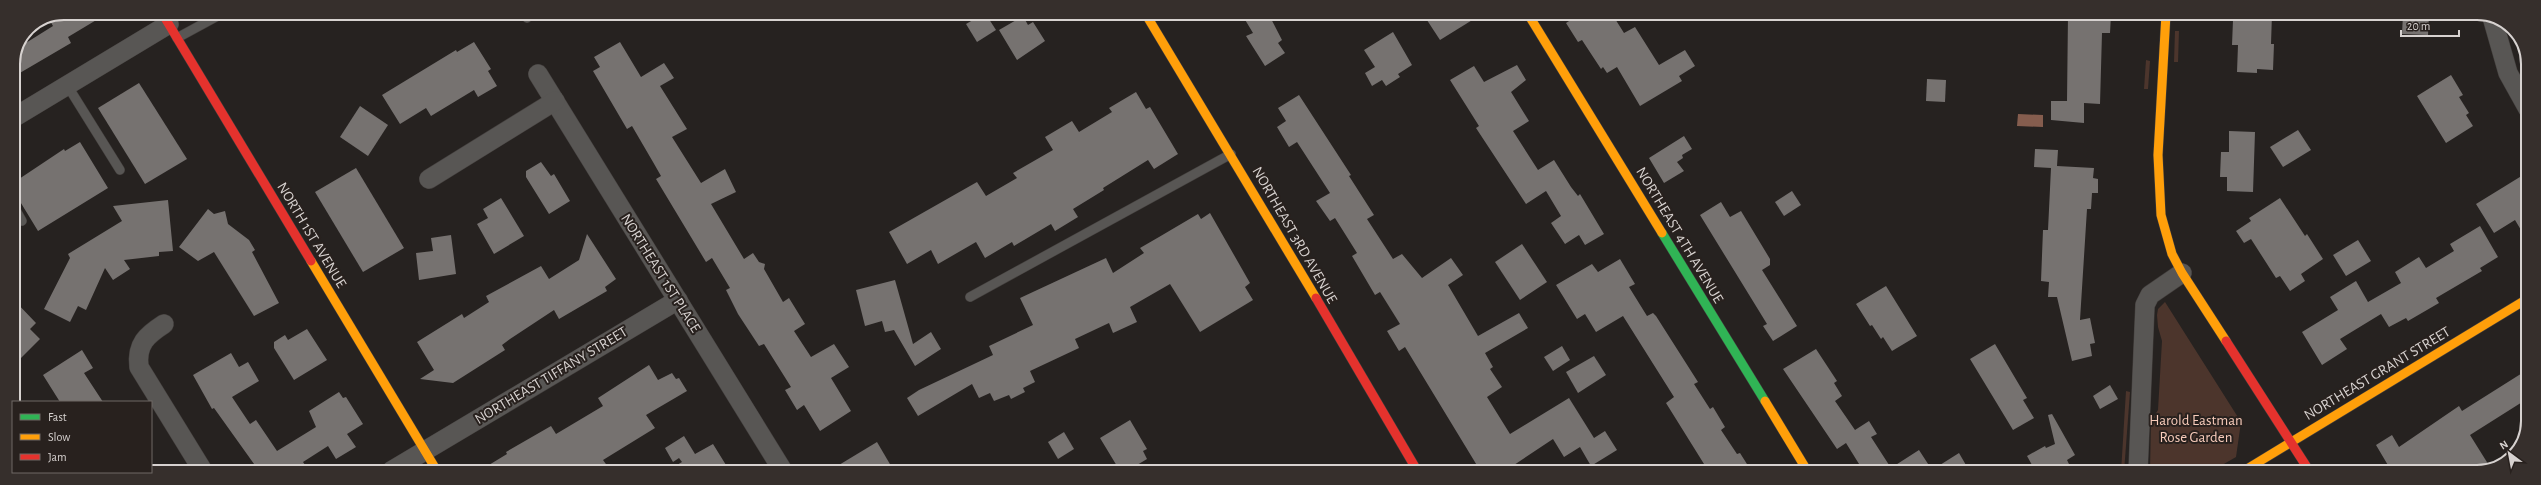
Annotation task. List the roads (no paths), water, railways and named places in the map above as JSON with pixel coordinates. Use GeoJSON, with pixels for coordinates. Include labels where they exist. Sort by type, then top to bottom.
{"type":"FeatureCollection","features":[{"type":"Feature","properties":{"kind":"street","name":"NORTHEAST 3RD AVENUE"},"geometry":{"type":"LineString","coordinates":[[1150,20],[1414,465]]}},
{"type":"Feature","properties":{"kind":"street","name":"NORTHEAST 4TH AVENUE"},"geometry":{"type":"LineString","coordinates":[[1532,20],[1804,465]]}},
{"type":"Feature","properties":{"kind":"street"},"geometry":{"type":"LineString","coordinates":[[2166,20],[2157,186],[2164,232],[2171,253],[2182,273],[2305,465]]}},
{"type":"Feature","properties":{"kind":"street"},"geometry":{"type":"LineString","coordinates":[[2494,23],[2508,73],[2521,96]]}},
{"type":"Feature","properties":{"kind":"street"},"geometry":{"type":"LineString","coordinates":[[20,114],[169,25]]}},
{"type":"Feature","properties":{"kind":"street","name":"NORTH 1ST AVENUE"},"geometry":{"type":"LineString","coordinates":[[169,25],[433,465]]}},
{"type":"Feature","properties":{"kind":"street","name":"NORTHEAST 1ST PLACE"},"geometry":{"type":"LineString","coordinates":[[538,74],[779,465]]}},
{"type":"Feature","properties":{"kind":"street"},"geometry":{"type":"LineString","coordinates":[[429,179],[555,101]]}},
{"type":"Feature","properties":{"kind":"street"},"geometry":{"type":"LineString","coordinates":[[2138,465],[2145,305],[2150,295],[2182,273]]}},
{"type":"Feature","properties":{"kind":"street","name":"NORTHEAST TIFFANY STREET"},"geometry":{"type":"LineString","coordinates":[[401,465],[678,300]]}},
{"type":"Feature","properties":{"kind":"street","name":"NORTHEAST GRANT STREET"},"geometry":{"type":"LineString","coordinates":[[2253,465],[2521,302]]}},
{"type":"Feature","properties":{"kind":"street"},"geometry":{"type":"LineString","coordinates":[[164,324],[147,335],[141,344],[138,356],[140,367],[199,465]]}},
{"type":"Feature","properties":{"kind":"lane"},"geometry":{"type":"LineString","coordinates":[[169,25],[192,20]]}},
{"type":"Feature","properties":{"kind":"lane"},"geometry":{"type":"LineString","coordinates":[[67,85],[120,170]]}},
{"type":"Feature","properties":{"kind":"lane"},"geometry":{"type":"LineString","coordinates":[[970,297],[1231,154]]}},
{"type":"Feature","properties":{"kind":"lane"},"geometry":{"type":"LineString","coordinates":[[20,217],[22,221]]}},
{"type":"Feature","properties":{"kind":"park label","name":"Harold Eastman Rose Garden"},"geometry":{"type":"Point","coordinates":[2196,428]}}]}
